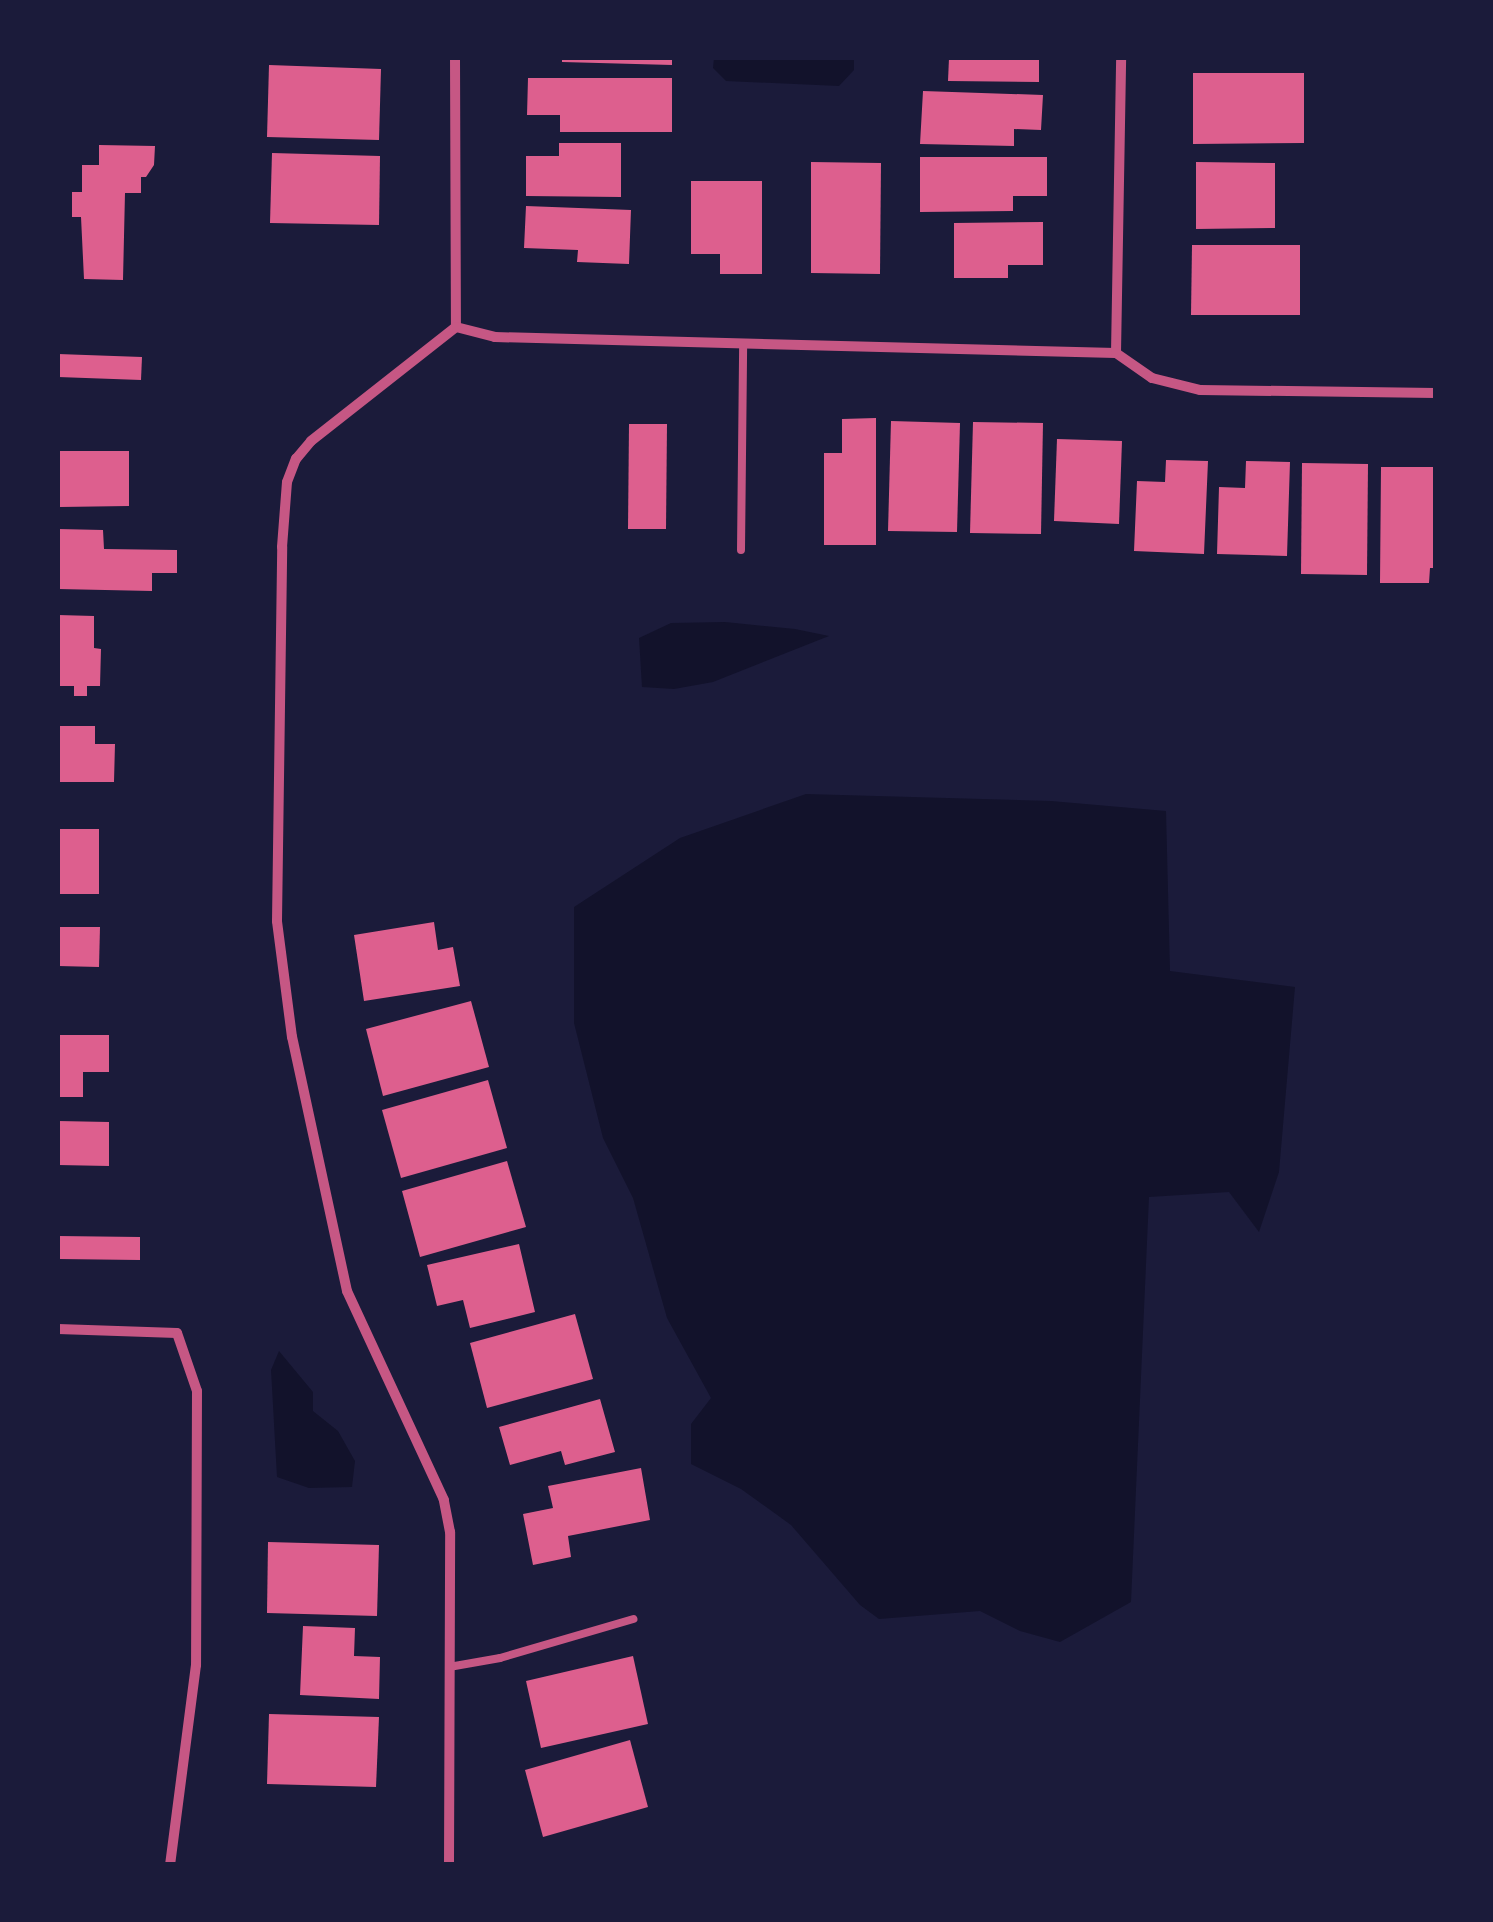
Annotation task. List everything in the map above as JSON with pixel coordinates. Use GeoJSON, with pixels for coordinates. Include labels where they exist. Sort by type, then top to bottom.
{"type":"FeatureCollection","features":[{"type":"Feature","properties":{"kind":"street"},"geometry":{"type":"LineString","coordinates":[[455,58],[456,327]]}},
{"type":"Feature","properties":{"kind":"street"},"geometry":{"type":"LineString","coordinates":[[1116,352],[1120,58]]}},
{"type":"Feature","properties":{"kind":"street"},"geometry":{"type":"LineString","coordinates":[[456,327],[496,337],[1116,352],[1152,378],[1200,390],[1436,393]]}},
{"type":"Feature","properties":{"kind":"street"},"geometry":{"type":"LineString","coordinates":[[449,1864],[450,1532],[444,1500],[348,1291],[292,1037],[277,921],[282,566],[288,482],[296,459],[311,441],[456,327]]}},
{"type":"Feature","properties":{"kind":"street"},"geometry":{"type":"LineString","coordinates":[[58,1329],[177,1332],[197,1391],[196,1665],[170,1864]]}},
{"type":"Feature","properties":{"kind":"lane"},"geometry":{"type":"LineString","coordinates":[[741,550],[743,343]]}},
{"type":"Feature","properties":{"kind":"lane"},"geometry":{"type":"LineString","coordinates":[[448,1668],[500,1658],[632,1619]]}},
{"type":"Feature","properties":{"kind":"shaded area"},"geometry":{"type":"Polygon","coordinates":[[[714,58],[854,58],[854,70],[839,86],[726,81],[713,68],[714,58]]]}},
{"type":"Feature","properties":{"kind":"shaded area"},"geometry":{"type":"Polygon","coordinates":[[[725,622],[829,636],[713,682],[674,689],[642,687],[639,638],[671,623],[725,622]]]}},
{"type":"Feature","properties":{"kind":"shaded area"},"geometry":{"type":"Polygon","coordinates":[[[806,794],[1051,801],[1166,811],[1170,971],[1295,987],[1279,1172],[1259,1232],[1229,1192],[1149,1197],[1131,1602],[1060,1642],[1020,1631],[980,1611],[879,1619],[860,1605],[791,1525],[741,1489],[691,1464],[691,1424],[711,1398],[667,1318],[633,1198],[603,1138],[574,1023],[574,907],[680,838],[806,794]]]}},
{"type":"Feature","properties":{"kind":"shaded area"},"geometry":{"type":"Polygon","coordinates":[[[279,1351],[313,1392],[313,1411],[338,1431],[355,1461],[352,1487],[309,1488],[277,1477],[271,1370],[279,1351]]]}},
{"type":"Feature","properties":{"kind":"building"},"geometry":{"type":"Polygon","coordinates":[[[562,58],[672,58],[672,65],[562,62],[562,58]]]}},
{"type":"Feature","properties":{"kind":"building"},"geometry":{"type":"Polygon","coordinates":[[[949,58],[1039,58],[1039,82],[948,81],[949,58]]]}},
{"type":"Feature","properties":{"kind":"building"},"geometry":{"type":"Polygon","coordinates":[[[269,65],[381,69],[379,140],[267,137],[269,65]]]}},
{"type":"Feature","properties":{"kind":"building"},"geometry":{"type":"Polygon","coordinates":[[[1193,73],[1304,73],[1304,143],[1193,144],[1193,73]]]}},
{"type":"Feature","properties":{"kind":"building"},"geometry":{"type":"Polygon","coordinates":[[[528,78],[672,78],[672,132],[560,132],[560,115],[527,115],[528,78]]]}},
{"type":"Feature","properties":{"kind":"building"},"geometry":{"type":"Polygon","coordinates":[[[923,91],[1043,95],[1041,130],[1014,129],[1014,146],[920,144],[923,91]]]}},
{"type":"Feature","properties":{"kind":"building"},"geometry":{"type":"Polygon","coordinates":[[[559,143],[621,143],[621,197],[526,196],[526,156],[559,156],[559,143]]]}},
{"type":"Feature","properties":{"kind":"building"},"geometry":{"type":"Polygon","coordinates":[[[99,145],[155,146],[154,165],[146,177],[141,177],[141,193],[125,193],[123,280],[84,279],[81,217],[72,217],[72,192],[82,192],[82,165],[99,165],[99,145]]]}},
{"type":"Feature","properties":{"kind":"building"},"geometry":{"type":"Polygon","coordinates":[[[272,153],[380,156],[379,225],[270,223],[272,153]]]}},
{"type":"Feature","properties":{"kind":"building"},"geometry":{"type":"Polygon","coordinates":[[[920,157],[1047,157],[1047,196],[1013,196],[1013,211],[920,212],[920,157]]]}},
{"type":"Feature","properties":{"kind":"building"},"geometry":{"type":"Polygon","coordinates":[[[811,162],[881,163],[880,274],[811,273],[811,162]]]}},
{"type":"Feature","properties":{"kind":"building"},"geometry":{"type":"Polygon","coordinates":[[[1196,162],[1275,163],[1275,228],[1196,229],[1196,162]]]}},
{"type":"Feature","properties":{"kind":"building"},"geometry":{"type":"Polygon","coordinates":[[[691,181],[762,181],[762,274],[720,274],[720,254],[691,254],[691,181]]]}},
{"type":"Feature","properties":{"kind":"building"},"geometry":{"type":"Polygon","coordinates":[[[526,206],[631,210],[629,264],[577,262],[578,250],[524,248],[526,206]]]}},
{"type":"Feature","properties":{"kind":"building"},"geometry":{"type":"Polygon","coordinates":[[[1043,222],[1043,265],[1008,265],[1008,278],[954,278],[954,223],[1043,222]]]}},
{"type":"Feature","properties":{"kind":"building"},"geometry":{"type":"Polygon","coordinates":[[[1192,245],[1300,245],[1300,315],[1191,315],[1192,245]]]}},
{"type":"Feature","properties":{"kind":"building"},"geometry":{"type":"Polygon","coordinates":[[[58,354],[142,357],[141,380],[58,377],[58,354]]]}},
{"type":"Feature","properties":{"kind":"building"},"geometry":{"type":"Polygon","coordinates":[[[876,418],[876,545],[824,545],[824,453],[842,453],[842,419],[876,418]]]}},
{"type":"Feature","properties":{"kind":"building"},"geometry":{"type":"Polygon","coordinates":[[[891,421],[960,423],[957,532],[888,531],[891,421]]]}},
{"type":"Feature","properties":{"kind":"building"},"geometry":{"type":"Polygon","coordinates":[[[973,422],[1043,423],[1041,534],[970,533],[973,422]]]}},
{"type":"Feature","properties":{"kind":"building"},"geometry":{"type":"Polygon","coordinates":[[[629,424],[667,424],[666,529],[628,529],[629,424]]]}},
{"type":"Feature","properties":{"kind":"building"},"geometry":{"type":"Polygon","coordinates":[[[1057,439],[1122,441],[1119,524],[1054,521],[1057,439]]]}},
{"type":"Feature","properties":{"kind":"building"},"geometry":{"type":"Polygon","coordinates":[[[59,451],[129,451],[129,506],[60,507],[59,451]]]}},
{"type":"Feature","properties":{"kind":"building"},"geometry":{"type":"Polygon","coordinates":[[[1166,460],[1208,461],[1204,554],[1134,551],[1137,481],[1165,482],[1166,460]]]}},
{"type":"Feature","properties":{"kind":"building"},"geometry":{"type":"Polygon","coordinates":[[[1246,461],[1290,462],[1287,556],[1217,554],[1219,487],[1245,488],[1246,461]]]}},
{"type":"Feature","properties":{"kind":"building"},"geometry":{"type":"Polygon","coordinates":[[[1302,463],[1368,464],[1367,575],[1301,574],[1302,463]]]}},
{"type":"Feature","properties":{"kind":"building"},"geometry":{"type":"Polygon","coordinates":[[[1381,467],[1436,467],[1436,568],[1430,568],[1429,583],[1380,583],[1381,467]]]}},
{"type":"Feature","properties":{"kind":"building"},"geometry":{"type":"Polygon","coordinates":[[[58,529],[103,530],[104,549],[177,550],[177,573],[152,573],[152,591],[58,589],[58,529]]]}},
{"type":"Feature","properties":{"kind":"building"},"geometry":{"type":"Polygon","coordinates":[[[58,615],[94,616],[94,648],[101,649],[100,686],[87,686],[87,696],[74,696],[74,686],[58,686],[58,615]]]}},
{"type":"Feature","properties":{"kind":"building"},"geometry":{"type":"Polygon","coordinates":[[[58,726],[95,726],[95,744],[115,744],[114,782],[58,782],[58,726]]]}},
{"type":"Feature","properties":{"kind":"building"},"geometry":{"type":"Polygon","coordinates":[[[58,829],[99,829],[99,894],[58,894],[58,829]]]}},
{"type":"Feature","properties":{"kind":"building"},"geometry":{"type":"Polygon","coordinates":[[[434,922],[438,950],[453,947],[460,986],[364,1001],[354,935],[434,922]]]}},
{"type":"Feature","properties":{"kind":"building"},"geometry":{"type":"Polygon","coordinates":[[[58,927],[100,927],[99,967],[58,966],[58,927]]]}},
{"type":"Feature","properties":{"kind":"building"},"geometry":{"type":"Polygon","coordinates":[[[471,1001],[489,1067],[383,1096],[366,1029],[471,1001]]]}},
{"type":"Feature","properties":{"kind":"building"},"geometry":{"type":"Polygon","coordinates":[[[58,1035],[109,1035],[109,1072],[83,1072],[83,1097],[58,1097],[58,1035]]]}},
{"type":"Feature","properties":{"kind":"building"},"geometry":{"type":"Polygon","coordinates":[[[488,1080],[507,1148],[401,1178],[382,1110],[488,1080]]]}},
{"type":"Feature","properties":{"kind":"building"},"geometry":{"type":"Polygon","coordinates":[[[58,1121],[109,1122],[109,1166],[58,1165],[58,1121]]]}},
{"type":"Feature","properties":{"kind":"building"},"geometry":{"type":"Polygon","coordinates":[[[507,1161],[526,1227],[420,1257],[402,1191],[507,1161]]]}},
{"type":"Feature","properties":{"kind":"building"},"geometry":{"type":"Polygon","coordinates":[[[58,1236],[140,1237],[140,1260],[58,1259],[58,1236]]]}},
{"type":"Feature","properties":{"kind":"building"},"geometry":{"type":"Polygon","coordinates":[[[519,1244],[535,1312],[470,1328],[463,1300],[437,1306],[427,1265],[519,1244]]]}},
{"type":"Feature","properties":{"kind":"building"},"geometry":{"type":"Polygon","coordinates":[[[575,1314],[593,1379],[487,1408],[470,1343],[575,1314]]]}},
{"type":"Feature","properties":{"kind":"building"},"geometry":{"type":"Polygon","coordinates":[[[600,1399],[615,1452],[565,1465],[561,1451],[510,1465],[499,1427],[600,1399]]]}},
{"type":"Feature","properties":{"kind":"building"},"geometry":{"type":"Polygon","coordinates":[[[641,1468],[650,1520],[568,1536],[571,1557],[533,1565],[523,1514],[553,1508],[548,1486],[641,1468]]]}},
{"type":"Feature","properties":{"kind":"building"},"geometry":{"type":"Polygon","coordinates":[[[268,1542],[379,1545],[377,1616],[267,1613],[268,1542]]]}},
{"type":"Feature","properties":{"kind":"building"},"geometry":{"type":"Polygon","coordinates":[[[303,1626],[355,1628],[354,1656],[380,1657],[379,1699],[300,1695],[303,1626]]]}},
{"type":"Feature","properties":{"kind":"building"},"geometry":{"type":"Polygon","coordinates":[[[633,1656],[648,1724],[541,1748],[526,1681],[633,1656]]]}},
{"type":"Feature","properties":{"kind":"building"},"geometry":{"type":"Polygon","coordinates":[[[269,1714],[379,1717],[376,1787],[267,1784],[269,1714]]]}},
{"type":"Feature","properties":{"kind":"building"},"geometry":{"type":"Polygon","coordinates":[[[630,1740],[648,1807],[543,1837],[525,1770],[630,1740]]]}}]}
